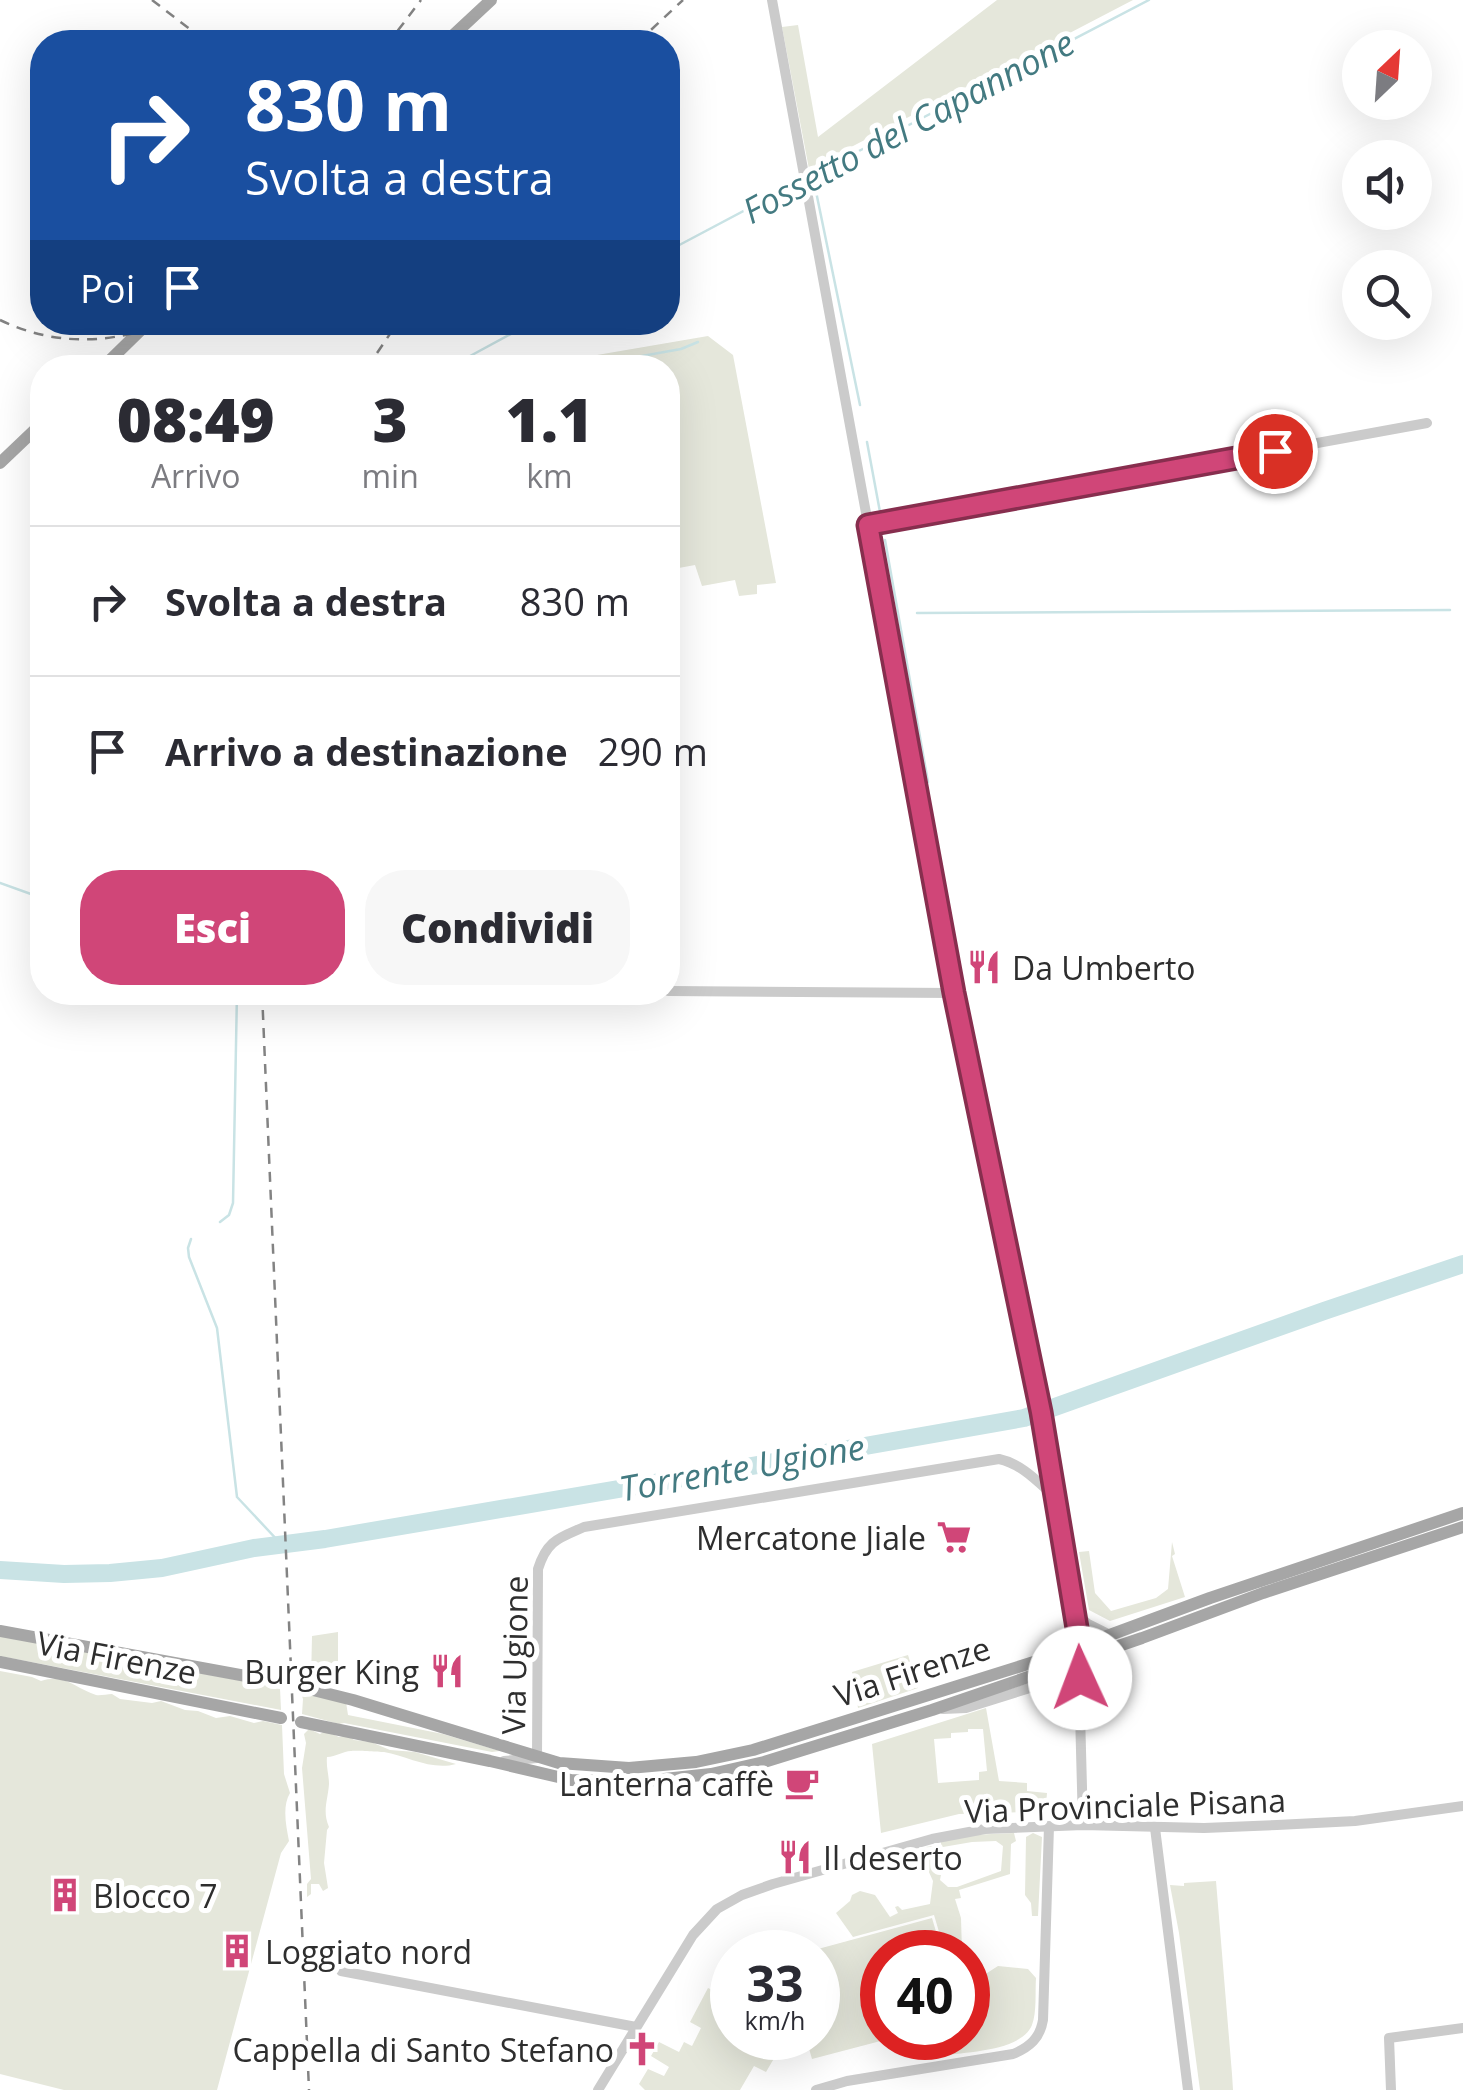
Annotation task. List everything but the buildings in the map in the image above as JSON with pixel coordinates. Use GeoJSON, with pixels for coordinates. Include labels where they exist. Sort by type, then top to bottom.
{"type":"FeatureCollection","features":[{"type":"Feature","properties":{"kind":"main road"},"geometry":{"type":"LineString","coordinates":[[459,30],[491,0]]}},
{"type":"Feature","properties":{"kind":"main road"},"geometry":{"type":"LineString","coordinates":[[115,355],[136,335]]}},
{"type":"Feature","properties":{"kind":"main road"},"geometry":{"type":"LineString","coordinates":[[0,463],[30,434]]}},
{"type":"Feature","properties":{"kind":"main road","name":"Via Firenze"},"geometry":{"type":"LineString","coordinates":[[301,1722],[571,1780],[614,1783],[686,1778],[764,1762],[932,1710],[1226,1592],[1463,1513]]}},
{"type":"Feature","properties":{"kind":"main road","name":"Via Firenze"},"geometry":{"type":"LineString","coordinates":[[301,1687],[537,1758],[576,1766],[629,1768],[716,1759],[1081,1652],[1463,1527]]}},
{"type":"Feature","properties":{"kind":"main road","name":"Via Firenze"},"geometry":{"type":"LineString","coordinates":[[0,1631],[279,1682]]}},
{"type":"Feature","properties":{"kind":"main road","name":"Via Firenze"},"geometry":{"type":"LineString","coordinates":[[0,1662],[282,1718]]}},
{"type":"Feature","properties":{"kind":"street"},"geometry":{"type":"LineString","coordinates":[[772,0],[954,993],[1034,1374],[1076,1613],[1081,1652],[1083,1825]]}},
{"type":"Feature","properties":{"kind":"street"},"geometry":{"type":"LineString","coordinates":[[868,525],[1428,423]]}},
{"type":"Feature","properties":{"kind":"street"},"geometry":{"type":"LineString","coordinates":[[680,991],[954,993]]}},
{"type":"Feature","properties":{"kind":"street","name":"Via Ugione"},"geometry":{"type":"LineString","coordinates":[[537,1758],[538,1568],[546,1550],[557,1539],[584,1527],[999,1459],[1020,1467],[1055,1498]]}},
{"type":"Feature","properties":{"kind":"street"},"geometry":{"type":"LineString","coordinates":[[1076,1613],[1111,1635]]}},
{"type":"Feature","properties":{"kind":"street","name":"Via Firenze"},"geometry":{"type":"LineString","coordinates":[[932,1710],[966,1708],[1049,1682],[1067,1689],[1080,1713]]}},
{"type":"Feature","properties":{"kind":"street","name":"Via Firenze"},"geometry":{"type":"LineString","coordinates":[[490,1761],[537,1758]]}},
{"type":"Feature","properties":{"kind":"street","name":"Via Provinciale Pisana"},"geometry":{"type":"LineString","coordinates":[[598,2090],[693,1935],[717,1910],[742,1895],[773,1884],[932,1838],[984,1828],[1227,1828],[1355,1821],[1463,1806]]}},
{"type":"Feature","properties":{"kind":"street"},"geometry":{"type":"LineString","coordinates":[[816,2090],[847,2081],[1013,2054],[1036,2039],[1043,2020],[1049,1826]]}},
{"type":"Feature","properties":{"kind":"street"},"geometry":{"type":"LineString","coordinates":[[1155,1828],[1188,2090]]}},
{"type":"Feature","properties":{"kind":"street"},"geometry":{"type":"LineString","coordinates":[[341,1972],[636,2027]]}},
{"type":"Feature","properties":{"kind":"street"},"geometry":{"type":"LineString","coordinates":[[1391,2090],[1389,2038],[1463,2028]]}},
{"type":"Feature","properties":{"kind":"shaded area"},"geometry":{"type":"Polygon","coordinates":[[[997,0],[1133,0],[809,169],[782,27],[798,25],[818,137],[997,0]]]}},
{"type":"Feature","properties":{"kind":"shaded area"},"geometry":{"type":"Polygon","coordinates":[[[708,336],[733,355],[776,583],[757,585],[757,594],[739,596],[735,580],[702,586],[695,565],[680,568],[680,355],[597,355],[708,336]]]}},
{"type":"Feature","properties":{"kind":"shaded area"},"geometry":{"type":"Polygon","coordinates":[[[1172,1542],[1172,1556],[1185,1597],[1110,1621],[1089,1610],[1079,1552],[1089,1551],[1095,1593],[1111,1611],[1156,1598],[1168,1589],[1172,1542]]]}},
{"type":"Feature","properties":{"kind":"shaded area"},"geometry":{"type":"Polygon","coordinates":[[[338,1632],[338,1687],[311,1681],[312,1636],[338,1632]]]}},
{"type":"Feature","properties":{"kind":"shaded area"},"geometry":{"type":"Polygon","coordinates":[[[0,1636],[280,1688],[281,1710],[0,1656],[0,1636]]]}},
{"type":"Feature","properties":{"kind":"shaded area"},"geometry":{"type":"Polygon","coordinates":[[[908,1655],[918,1688],[858,1708],[852,1672],[908,1655]]]}},
{"type":"Feature","properties":{"kind":"shaded area"},"geometry":{"type":"Polygon","coordinates":[[[0,1671],[41,1681],[64,1680],[96,1695],[161,1701],[216,1718],[230,1716],[282,1725],[284,1774],[290,1793],[285,1810],[289,1841],[281,1853],[217,2090],[64,2090],[0,2074],[0,1671]]]}},
{"type":"Feature","properties":{"kind":"shaded area"},"geometry":{"type":"Polygon","coordinates":[[[300,1690],[346,1702],[348,1715],[443,1734],[500,1751],[339,1724],[302,1714],[300,1690]]]}},
{"type":"Feature","properties":{"kind":"shaded area"},"geometry":{"type":"Polygon","coordinates":[[[986,1708],[999,1781],[1027,1783],[1027,1791],[1047,1793],[1046,1805],[1026,1805],[1023,1812],[959,1814],[881,1833],[872,1744],[986,1708]],[[983,1729],[934,1739],[938,1783],[979,1780],[979,1772],[987,1771],[983,1729]]]}},
{"type":"Feature","properties":{"kind":"shaded area"},"geometry":{"type":"Polygon","coordinates":[[[309,1729],[456,1764],[429,1764],[384,1752],[353,1751],[327,1757],[329,1827],[324,1863],[328,1888],[323,1891],[319,1884],[311,1884],[307,1897],[311,1879],[302,1768],[304,1734],[309,1729]]]}},
{"type":"Feature","properties":{"kind":"shaded area"},"geometry":{"type":"Polygon","coordinates":[[[1014,1833],[1010,1874],[959,1890],[961,1898],[955,1899],[961,1930],[938,1930],[934,1915],[879,1930],[860,1930],[860,1935],[853,1937],[836,1913],[860,1891],[875,1895],[890,1917],[898,1913],[898,1906],[902,1910],[930,1904],[933,1881],[918,1848],[941,1845],[941,1841],[1014,1833]],[[996,1841],[943,1847],[947,1863],[940,1880],[948,1887],[1001,1871],[1003,1846],[996,1841]]]}},
{"type":"Feature","properties":{"kind":"shaded area"},"geometry":{"type":"Polygon","coordinates":[[[1033,1833],[1042,1837],[1038,1916],[1032,1916],[1031,1903],[1025,1895],[1026,1837],[1033,1833]]]}},
{"type":"Feature","properties":{"kind":"shaded area"},"geometry":{"type":"Polygon","coordinates":[[[1216,1881],[1233,2090],[1200,2090],[1170,1885],[1216,1881]]]}},
{"type":"Feature","properties":{"kind":"shaded area"},"geometry":{"type":"Polygon","coordinates":[[[932,1918],[936,1930],[888,1930],[932,1918]]]}},
{"type":"Feature","properties":{"kind":"shaded area"},"geometry":{"type":"Polygon","coordinates":[[[860,1938],[860,2046],[840,2052],[840,1943],[860,1938]]]}},
{"type":"Feature","properties":{"kind":"shaded area"},"geometry":{"type":"Polygon","coordinates":[[[998,1966],[1028,1969],[1036,1978],[1032,2025],[1016,2041],[990,2049],[990,1971],[998,1966]]]}},
{"type":"Feature","properties":{"kind":"shaded area"},"geometry":{"type":"Polygon","coordinates":[[[708,1988],[710,2060],[773,2060],[766,2072],[754,2066],[740,2090],[645,2090],[639,2084],[648,2069],[664,2076],[669,2067],[651,2056],[659,2042],[679,2052],[684,2042],[692,2046],[701,2028],[690,2022],[708,1988]]]}},
{"type":"Feature","properties":{"kind":"waterway","name":"Fossetto del Capannone"},"geometry":{"type":"LineString","coordinates":[[809,177],[1149,0]]}},
{"type":"Feature","properties":{"kind":"waterway"},"geometry":{"type":"LineString","coordinates":[[813,177],[860,405]]}},
{"type":"Feature","properties":{"kind":"waterway","name":"Fossetto del Capannone"},"geometry":{"type":"LineString","coordinates":[[680,245],[802,180]]}},
{"type":"Feature","properties":{"kind":"waterway","name":"Fossetto del Capannone"},"geometry":{"type":"LineString","coordinates":[[472,355],[509,335]]}},
{"type":"Feature","properties":{"kind":"waterway"},"geometry":{"type":"LineString","coordinates":[[648,355],[698,342]]}},
{"type":"Feature","properties":{"kind":"waterway"},"geometry":{"type":"LineString","coordinates":[[867,442],[880,512]]}},
{"type":"Feature","properties":{"kind":"waterway"},"geometry":{"type":"LineString","coordinates":[[885,540],[928,782]]}},
{"type":"Feature","properties":{"kind":"waterway"},"geometry":{"type":"LineString","coordinates":[[917,613],[1450,610]]}},
{"type":"Feature","properties":{"kind":"waterway"},"geometry":{"type":"LineString","coordinates":[[0,883],[30,894]]}},
{"type":"Feature","properties":{"kind":"waterway"},"geometry":{"type":"LineString","coordinates":[[220,1222],[229,1215],[233,1203],[237,1005]]}},
{"type":"Feature","properties":{"kind":"waterway"},"geometry":{"type":"LineString","coordinates":[[191,1239],[189,1257],[217,1328],[237,1497],[281,1544]]}},
{"type":"Feature","properties":{"kind":"waterway","name":"Torrente Ugione"},"geometry":{"type":"LineString","coordinates":[[0,1570],[64,1574],[162,1568],[254,1548],[1024,1418],[1463,1264]]}},
{"type":"Feature","properties":{"kind":"railway"},"geometry":{"type":"LineString","coordinates":[[152,0],[191,30]]}},
{"type":"Feature","properties":{"kind":"railway"},"geometry":{"type":"LineString","coordinates":[[398,30],[421,0]]}},
{"type":"Feature","properties":{"kind":"railway"},"geometry":{"type":"LineString","coordinates":[[651,30],[683,0]]}},
{"type":"Feature","properties":{"kind":"railway"},"geometry":{"type":"LineString","coordinates":[[0,320],[30,331]]}},
{"type":"Feature","properties":{"kind":"railway"},"geometry":{"type":"LineString","coordinates":[[43,335],[86,339],[123,335]]}},
{"type":"Feature","properties":{"kind":"railway"},"geometry":{"type":"LineString","coordinates":[[376,355],[389,335]]}},
{"type":"Feature","properties":{"kind":"railway"},"geometry":{"type":"LineString","coordinates":[[263,1005],[309,2090]]}},
{"type":"Feature","properties":{"kind":"place","name":"Da Umberto"},"geometry":{"type":"Point","coordinates":[984,967]}},
{"type":"Feature","properties":{"kind":"place","name":"Mercatone Jiale"},"geometry":{"type":"Point","coordinates":[954,1537]}},
{"type":"Feature","properties":{"kind":"place","name":"Burger King"},"geometry":{"type":"Point","coordinates":[447,1671]}},
{"type":"Feature","properties":{"kind":"place","name":"Lanterna caffè"},"geometry":{"type":"Point","coordinates":[802,1783]}},
{"type":"Feature","properties":{"kind":"place","name":"Il deserto"},"geometry":{"type":"Point","coordinates":[795,1857]}},
{"type":"Feature","properties":{"kind":"place","name":"Blocco 7"},"geometry":{"type":"Point","coordinates":[65,1895]}},
{"type":"Feature","properties":{"kind":"place","name":"Loggiato nord"},"geometry":{"type":"Point","coordinates":[237,1951]}},
{"type":"Feature","properties":{"kind":"place","name":"Cappella di Santo Stefano"},"geometry":{"type":"Point","coordinates":[642,2049]}},
{"type":"Feature","properties":{"kind":"route"},"geometry":{"type":"LineString","coordinates":[[1080,1678],[1080,1646],[1048,1450],[954,993],[868,525],[1275,451]]}}]}
